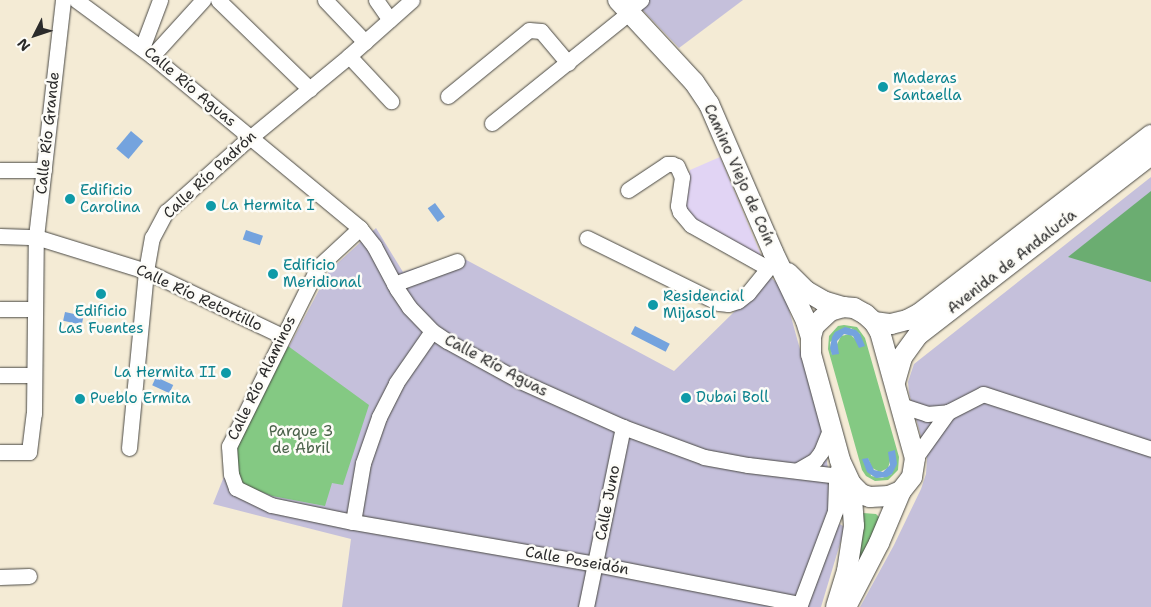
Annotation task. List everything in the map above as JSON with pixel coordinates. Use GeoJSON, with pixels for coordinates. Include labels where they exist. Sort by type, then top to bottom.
{"type":"FeatureCollection","features":[{"type":"Feature","properties":{"kind":"street","name":"Calle Río Grande"},"geometry":{"type":"LineString","coordinates":[[0,452],[29,452],[34,414],[36,237],[63,0]]}},
{"type":"Feature","properties":{"kind":"street","name":"Calle Río Aguas"},"geometry":{"type":"LineString","coordinates":[[76,0],[96,6],[147,52],[360,228],[374,246],[394,284],[410,307],[432,331],[465,352],[520,382],[623,427],[704,457],[748,466],[798,470],[848,481]]}},
{"type":"Feature","properties":{"kind":"street"},"geometry":{"type":"LineString","coordinates":[[147,52],[160,0]]}},
{"type":"Feature","properties":{"kind":"street"},"geometry":{"type":"LineString","coordinates":[[147,52],[203,0]]}},
{"type":"Feature","properties":{"kind":"street"},"geometry":{"type":"LineString","coordinates":[[218,0],[310,89]]}},
{"type":"Feature","properties":{"kind":"street"},"geometry":{"type":"LineString","coordinates":[[325,0],[365,42]]}},
{"type":"Feature","properties":{"kind":"street"},"geometry":{"type":"LineString","coordinates":[[376,0],[390,20]]}},
{"type":"Feature","properties":{"kind":"street","name":"Calle Río Padrón"},"geometry":{"type":"LineString","coordinates":[[129,448],[146,271],[152,238],[166,212],[250,137],[310,89],[412,0]]}},
{"type":"Feature","properties":{"kind":"street"},"geometry":{"type":"LineString","coordinates":[[492,123],[568,63],[629,6]]}},
{"type":"Feature","properties":{"kind":"street","name":"Camino Viejo de Coín"},"geometry":{"type":"LineString","coordinates":[[629,6],[694,82],[709,104],[773,265],[811,337]]}},
{"type":"Feature","properties":{"kind":"street"},"geometry":{"type":"LineString","coordinates":[[448,96],[529,30],[541,31],[568,63]]}},
{"type":"Feature","properties":{"kind":"street"},"geometry":{"type":"LineString","coordinates":[[349,56],[391,101]]}},
{"type":"Feature","properties":{"kind":"street","name":"Avenida de Andalucía"},"geometry":{"type":"LineString","coordinates":[[874,322],[891,324],[907,320],[920,313],[1151,135]]}},
{"type":"Feature","properties":{"kind":"street","name":"Avenida de Andalucía"},"geometry":{"type":"LineString","coordinates":[[895,384],[902,357],[918,335],[1151,155]]}},
{"type":"Feature","properties":{"kind":"street"},"geometry":{"type":"LineString","coordinates":[[587,238],[718,303],[728,304],[738,301],[748,294],[773,265],[691,225],[680,212],[678,206],[682,177],[676,166],[667,164],[628,190]]}},
{"type":"Feature","properties":{"kind":"street"},"geometry":{"type":"LineString","coordinates":[[0,170],[44,170]]}},
{"type":"Feature","properties":{"kind":"street","name":"Calle Río Alaminos"},"geometry":{"type":"LineString","coordinates":[[353,522],[271,505],[236,488],[231,474],[229,446],[282,336],[318,267],[360,228]]}},
{"type":"Feature","properties":{"kind":"street","name":"Calle Río Retortillo"},"geometry":{"type":"LineString","coordinates":[[0,236],[36,237],[146,271],[282,336]]}},
{"type":"Feature","properties":{"kind":"street"},"geometry":{"type":"LineString","coordinates":[[394,284],[457,261]]}},
{"type":"Feature","properties":{"kind":"street","name":"Camino Viejo de Coín"},"geometry":{"type":"LineString","coordinates":[[773,265],[806,291],[823,301],[842,307],[854,308],[874,322]]}},
{"type":"Feature","properties":{"kind":"street"},"geometry":{"type":"LineString","coordinates":[[836,607],[847,571],[852,540],[848,481],[811,354],[811,337],[814,326],[820,317],[842,307]]}},
{"type":"Feature","properties":{"kind":"street"},"geometry":{"type":"LineString","coordinates":[[0,309],[34,309]]}},
{"type":"Feature","properties":{"kind":"street"},"geometry":{"type":"LineString","coordinates":[[846,607],[901,491],[912,477],[915,458],[880,332],[874,322]]}},
{"type":"Feature","properties":{"kind":"street"},"geometry":{"type":"LineString","coordinates":[[353,522],[363,463],[379,417],[400,376],[432,331]]}},
{"type":"Feature","properties":{"kind":"street"},"geometry":{"type":"LineString","coordinates":[[0,375],[34,375]]}},
{"type":"Feature","properties":{"kind":"street"},"geometry":{"type":"LineString","coordinates":[[900,405],[927,414],[948,412],[984,394],[1151,449]]}},
{"type":"Feature","properties":{"kind":"street"},"geometry":{"type":"LineString","coordinates":[[915,458],[948,412]]}},
{"type":"Feature","properties":{"kind":"street","name":"Calle Juno"},"geometry":{"type":"LineString","coordinates":[[586,607],[623,427]]}},
{"type":"Feature","properties":{"kind":"street"},"geometry":{"type":"LineString","coordinates":[[798,470],[815,460],[822,452],[831,428]]}},
{"type":"Feature","properties":{"kind":"street"},"geometry":{"type":"LineString","coordinates":[[848,481],[880,498],[901,491]]}},
{"type":"Feature","properties":{"kind":"street"},"geometry":{"type":"LineString","coordinates":[[799,605],[848,481]]}},
{"type":"Feature","properties":{"kind":"street"},"geometry":{"type":"LineString","coordinates":[[835,511],[848,481]]}},
{"type":"Feature","properties":{"kind":"street","name":"Calle Poseidón"},"geometry":{"type":"LineString","coordinates":[[353,522],[596,564],[799,605]]}},
{"type":"Feature","properties":{"kind":"street"},"geometry":{"type":"LineString","coordinates":[[0,577],[29,576]]}},
{"type":"Feature","properties":{"kind":"shaded area"},"geometry":{"type":"Polygon","coordinates":[[[633,0],[743,0],[679,48],[633,0]]]}},
{"type":"Feature","properties":{"kind":"shaded area"},"geometry":{"type":"Polygon","coordinates":[[[720,157],[763,260],[691,217],[684,203],[690,170],[720,157]]]}},
{"type":"Feature","properties":{"kind":"shaded area"},"geometry":{"type":"Polygon","coordinates":[[[1151,177],[1151,607],[860,607],[894,545],[921,489],[926,474],[927,458],[909,393],[908,382],[914,364],[1151,177]]]}},
{"type":"Feature","properties":{"kind":"shaded area"},"geometry":{"type":"Polygon","coordinates":[[[376,228],[403,272],[457,255],[674,371],[735,311],[749,301],[769,276],[783,288],[823,432],[832,498],[827,517],[845,527],[821,607],[342,607],[351,539],[213,504],[235,449],[329,271],[376,228]]]}},
{"type":"Feature","properties":{"kind":"green space"},"geometry":{"type":"Polygon","coordinates":[[[1151,191],[1151,282],[1068,257],[1151,191]]]}},
{"type":"Feature","properties":{"kind":"green space"},"geometry":{"type":"Polygon","coordinates":[[[838,326],[857,327],[865,338],[899,457],[898,470],[888,480],[875,481],[866,476],[862,470],[828,349],[829,336],[838,326]],[[851,328],[830,342],[832,355],[841,336],[850,334],[857,341],[860,334],[851,328]],[[868,458],[871,476],[882,478],[892,474],[890,461],[888,468],[880,472],[872,468],[868,458]]]}},
{"type":"Feature","properties":{"kind":"green space","name":"Parque 3 de Abril"},"geometry":{"type":"Polygon","coordinates":[[[288,346],[369,405],[343,485],[332,483],[325,506],[272,496],[244,485],[239,477],[235,449],[288,346]]]}},
{"type":"Feature","properties":{"kind":"green space"},"geometry":{"type":"Polygon","coordinates":[[[861,514],[876,514],[879,517],[872,542],[856,564],[861,514]]]}},
{"type":"Feature","properties":{"kind":"water"},"geometry":{"type":"Polygon","coordinates":[[[131,131],[143,141],[128,159],[116,149],[131,131]]]}},
{"type":"Feature","properties":{"kind":"water"},"geometry":{"type":"Polygon","coordinates":[[[435,203],[445,217],[438,222],[428,208],[435,203]]]}},
{"type":"Feature","properties":{"kind":"water"},"geometry":{"type":"Polygon","coordinates":[[[246,230],[263,236],[260,245],[243,239],[246,230]]]}},
{"type":"Feature","properties":{"kind":"water"},"geometry":{"type":"Polygon","coordinates":[[[65,312],[84,316],[82,325],[63,321],[65,312]]]}},
{"type":"Feature","properties":{"kind":"water"},"geometry":{"type":"Polygon","coordinates":[[[635,326],[670,344],[666,352],[631,334],[635,326]]]}},
{"type":"Feature","properties":{"kind":"water"},"geometry":{"type":"Polygon","coordinates":[[[845,327],[856,330],[860,334],[865,346],[859,348],[853,336],[844,334],[837,341],[839,354],[832,355],[830,348],[832,337],[835,332],[845,327]]]}},
{"type":"Feature","properties":{"kind":"water"},"geometry":{"type":"Polygon","coordinates":[[[156,377],[173,385],[169,393],[152,385],[156,377]]]}},
{"type":"Feature","properties":{"kind":"water"},"geometry":{"type":"Polygon","coordinates":[[[895,450],[897,464],[892,474],[887,477],[876,478],[867,472],[862,459],[868,458],[874,470],[883,472],[890,465],[888,452],[895,450]]]}},
{"type":"Feature","properties":{"kind":"place","name":"Maderas Santaella"},"geometry":{"type":"Point","coordinates":[883,87]}},
{"type":"Feature","properties":{"kind":"place","name":"Edificio Carolina"},"geometry":{"type":"Point","coordinates":[70,199]}},
{"type":"Feature","properties":{"kind":"place","name":"La Hermita I"},"geometry":{"type":"Point","coordinates":[211,206]}},
{"type":"Feature","properties":{"kind":"place","name":"Edificio Meridional"},"geometry":{"type":"Point","coordinates":[273,274]}},
{"type":"Feature","properties":{"kind":"place","name":"Edificio Las Fuentes"},"geometry":{"type":"Point","coordinates":[101,294]}},
{"type":"Feature","properties":{"kind":"place","name":"Residencial Mijasol"},"geometry":{"type":"Point","coordinates":[653,305]}},
{"type":"Feature","properties":{"kind":"place","name":"La Hermita II"},"geometry":{"type":"Point","coordinates":[226,373]}},
{"type":"Feature","properties":{"kind":"place","name":"Dubai Boll"},"geometry":{"type":"Point","coordinates":[686,398]}},
{"type":"Feature","properties":{"kind":"place","name":"Pueblo Ermita"},"geometry":{"type":"Point","coordinates":[80,399]}}]}
